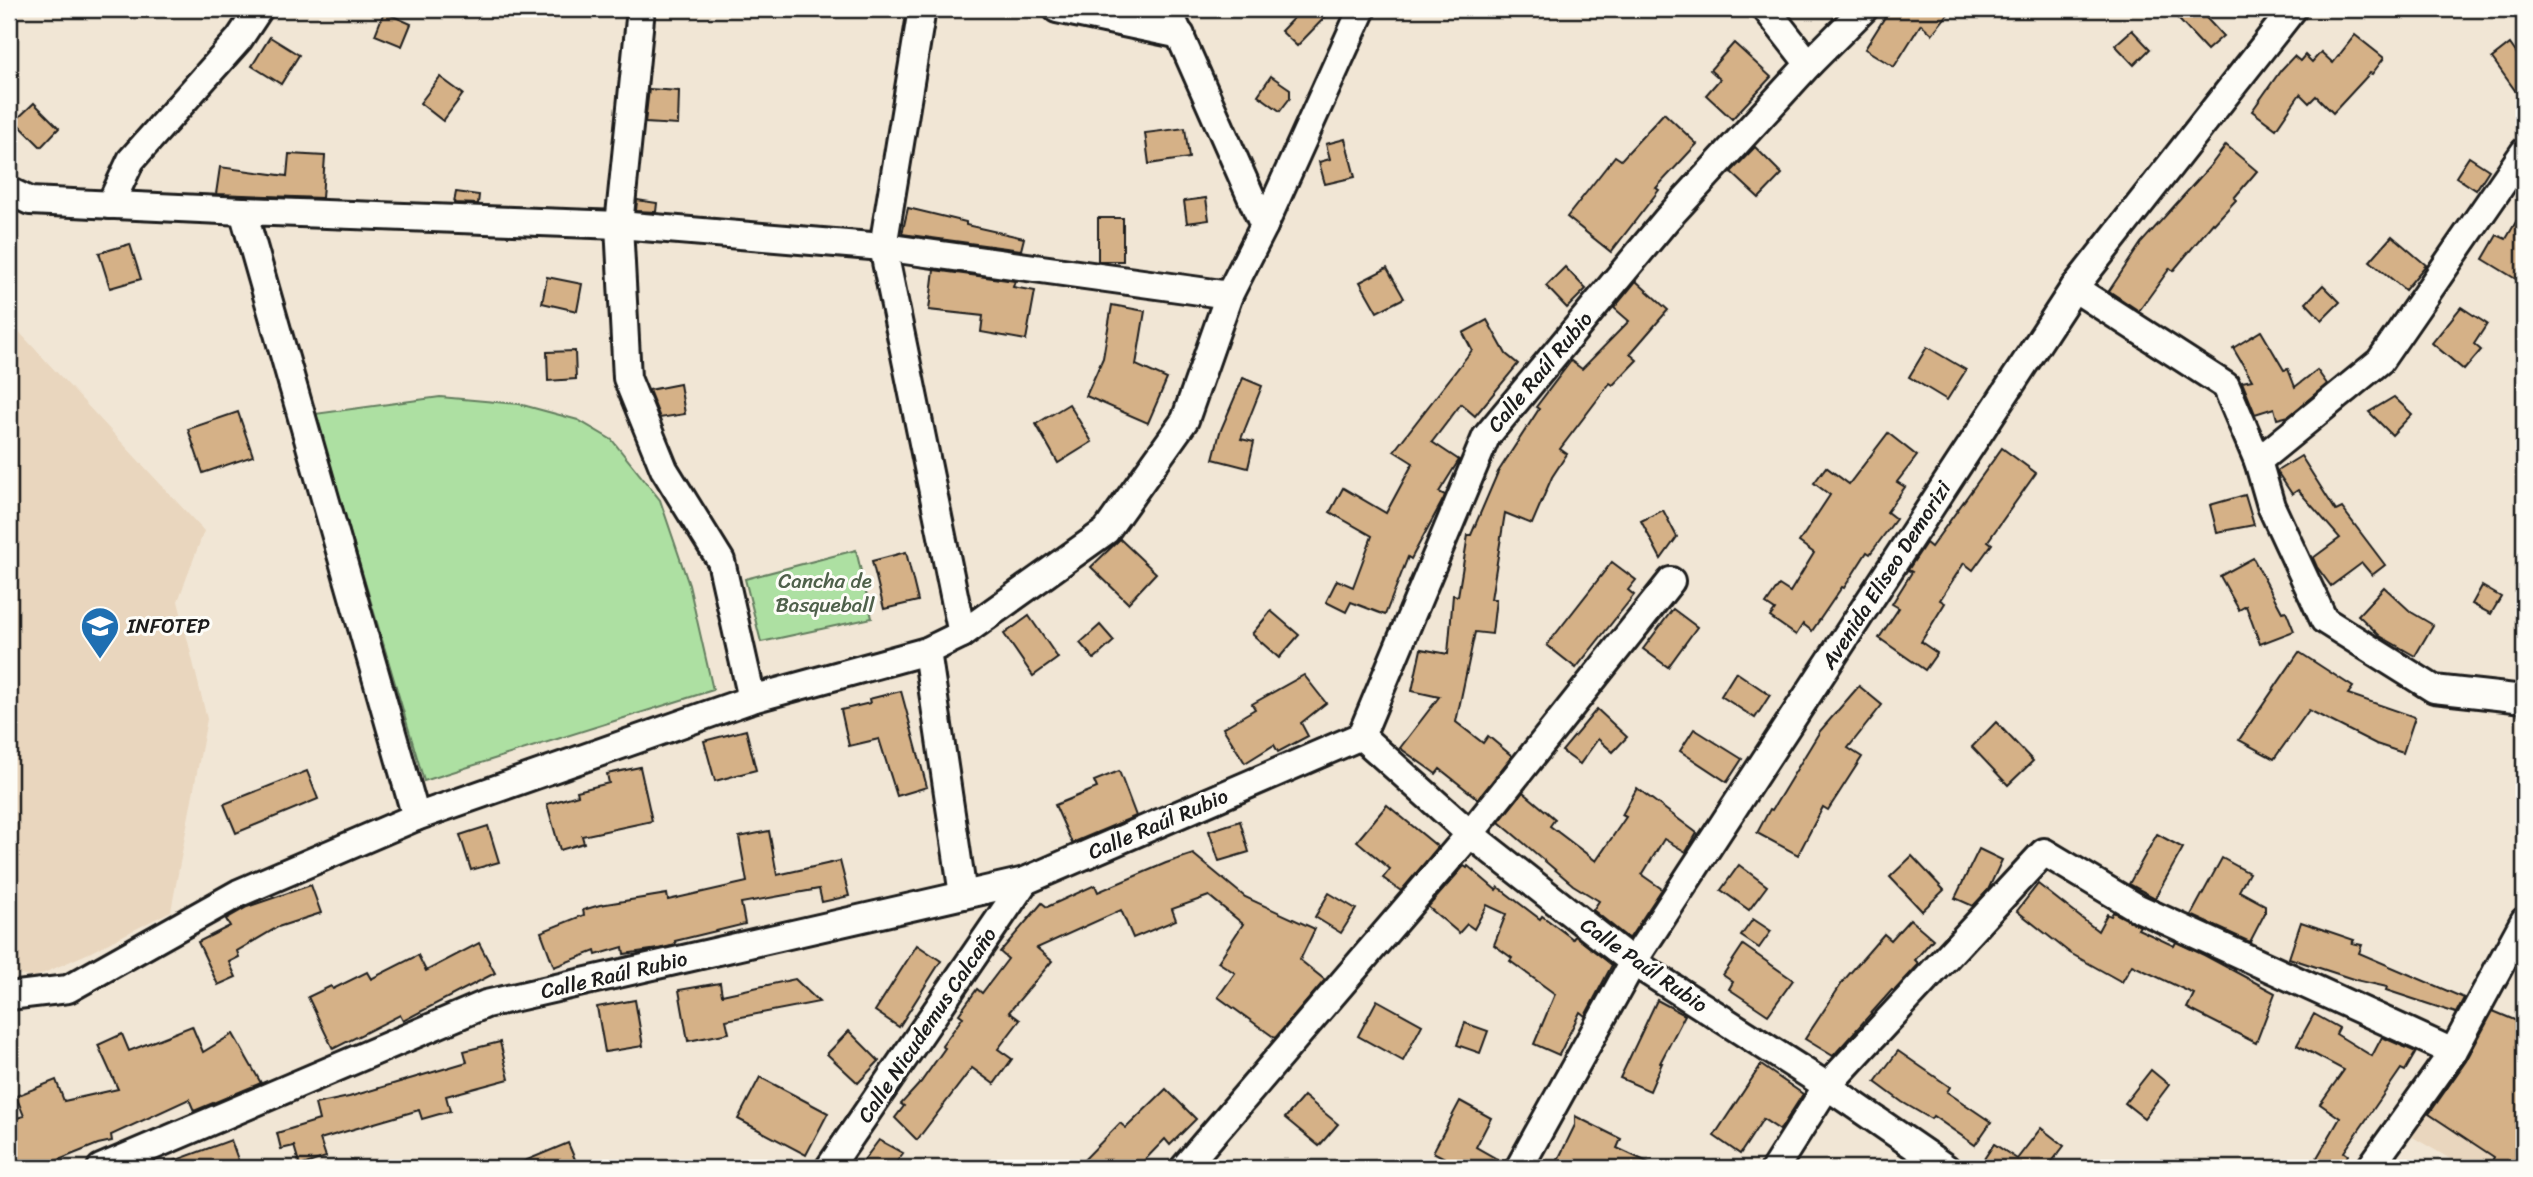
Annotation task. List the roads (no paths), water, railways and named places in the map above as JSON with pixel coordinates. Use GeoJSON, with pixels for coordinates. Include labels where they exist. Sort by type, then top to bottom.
{"type":"FeatureCollection","features":[{"type":"Feature","properties":{"kind":"street"},"geometry":{"type":"LineString","coordinates":[[110,205],[131,160],[239,39],[259,9]]}},
{"type":"Feature","properties":{"kind":"street"},"geometry":{"type":"LineString","coordinates":[[640,9],[618,225],[626,379],[664,469],[721,561],[752,699]]}},
{"type":"Feature","properties":{"kind":"street"},"geometry":{"type":"LineString","coordinates":[[922,9],[883,247],[962,634]]}},
{"type":"Feature","properties":{"kind":"street"},"geometry":{"type":"LineString","coordinates":[[1057,9],[1181,35]]}},
{"type":"Feature","properties":{"kind":"street"},"geometry":{"type":"LineString","coordinates":[[1168,9],[1264,226]]}},
{"type":"Feature","properties":{"kind":"street"},"geometry":{"type":"LineString","coordinates":[[9,996],[68,989],[239,893],[416,817],[752,699],[927,651],[962,634],[1106,531],[1185,421],[1229,295],[1264,226],[1362,9]]}},
{"type":"Feature","properties":{"kind":"street"},"geometry":{"type":"LineString","coordinates":[[1766,9],[1809,64]]}},
{"type":"Feature","properties":{"kind":"street","name":"Calle Raúl Rubio"},"geometry":{"type":"LineString","coordinates":[[101,1168],[486,1004],[1025,881],[1361,737],[1486,437],[1667,219],[1809,64],[1864,9]]}},
{"type":"Feature","properties":{"kind":"street","name":"Avenida Eliseo Demorizi"},"geometry":{"type":"LineString","coordinates":[[1519,1168],[1633,962],[2074,288],[2293,9]]}},
{"type":"Feature","properties":{"kind":"street"},"geometry":{"type":"LineString","coordinates":[[2258,461],[2380,361],[2524,152]]}},
{"type":"Feature","properties":{"kind":"street"},"geometry":{"type":"LineString","coordinates":[[9,191],[30,201],[618,225],[883,247],[1229,295]]}},
{"type":"Feature","properties":{"kind":"street"},"geometry":{"type":"LineString","coordinates":[[243,211],[416,817]]}},
{"type":"Feature","properties":{"kind":"street"},"geometry":{"type":"LineString","coordinates":[[2074,288],[2226,386],[2258,461],[2271,506],[2324,620],[2434,689],[2524,699]]}},
{"type":"Feature","properties":{"kind":"street"},"geometry":{"type":"LineString","coordinates":[[1184,1168],[1470,834],[1671,581]]}},
{"type":"Feature","properties":{"kind":"street"},"geometry":{"type":"LineString","coordinates":[[927,651],[963,895]]}},
{"type":"Feature","properties":{"kind":"street","name":"Calle Paúl Rubio"},"geometry":{"type":"LineString","coordinates":[[1361,737],[1470,834],[1633,962],[1827,1086],[1946,1168]]}},
{"type":"Feature","properties":{"kind":"street"},"geometry":{"type":"LineString","coordinates":[[1774,1168],[1827,1086],[2044,852],[2136,907],[2453,1052]]}},
{"type":"Feature","properties":{"kind":"street","name":"Calle Nicudemus Calcaño"},"geometry":{"type":"LineString","coordinates":[[829,1168],[1025,881]]}},
{"type":"Feature","properties":{"kind":"street"},"geometry":{"type":"LineString","coordinates":[[2370,1168],[2453,1052],[2524,921]]}},
{"type":"Feature","properties":{"kind":"place","name":"INFOTEP"},"geometry":{"type":"Point","coordinates":[100,660]}},
{"type":"Feature","properties":{"kind":"park label","name":"Cancha de Basqueball"},"geometry":{"type":"Point","coordinates":[825,593]}}]}
